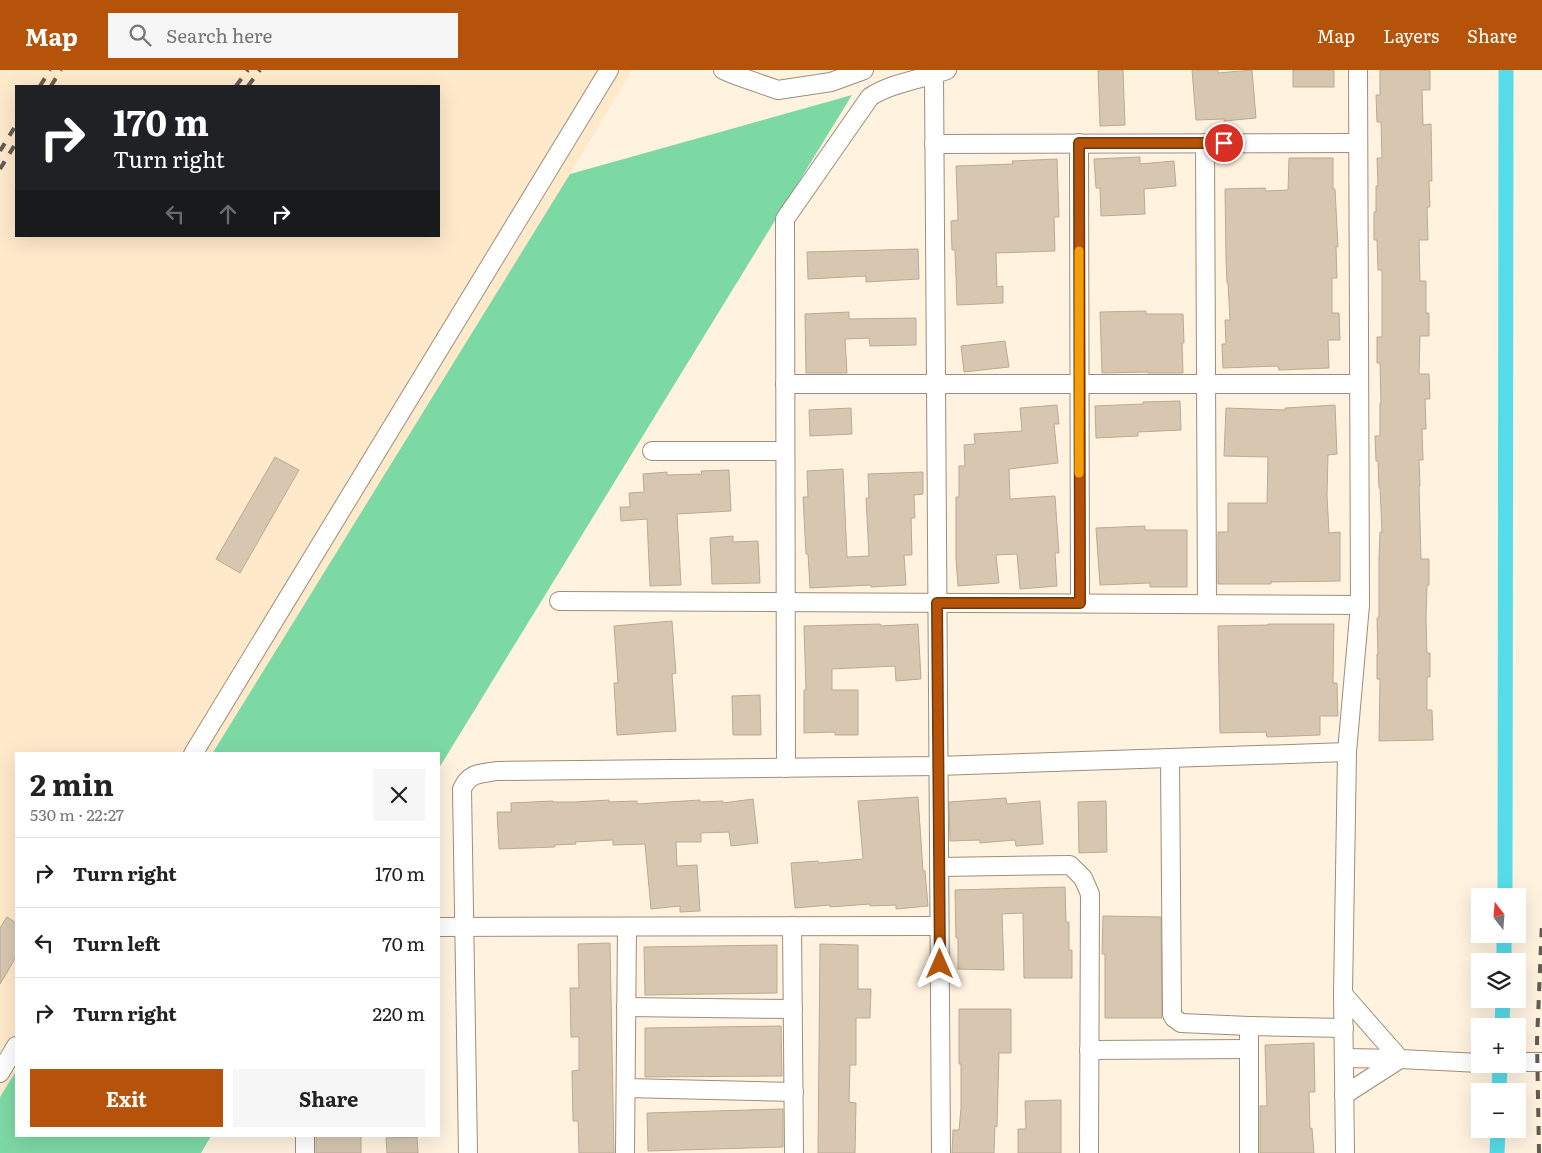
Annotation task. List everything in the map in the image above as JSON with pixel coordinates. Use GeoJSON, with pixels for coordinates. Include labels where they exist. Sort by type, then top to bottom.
{"type":"FeatureCollection","features":[{"type":"Feature","properties":{"kind":"street"},"geometry":{"type":"LineString","coordinates":[[194,752],[609,70]]}},
{"type":"Feature","properties":{"kind":"street"},"geometry":{"type":"LineString","coordinates":[[724,70],[735,76],[778,90],[831,82],[864,70]]}},
{"type":"Feature","properties":{"kind":"street"},"geometry":{"type":"LineString","coordinates":[[1345,1153],[1343,994],[1346,752],[1360,605],[1358,70]]}},
{"type":"Feature","properties":{"kind":"street"},"geometry":{"type":"LineString","coordinates":[[786,768],[785,219],[870,97],[879,91],[940,73],[934,144],[941,1153]]}},
{"type":"Feature","properties":{"kind":"street"},"geometry":{"type":"LineString","coordinates":[[1079,143],[1080,603]]}},
{"type":"Feature","properties":{"kind":"street"},"geometry":{"type":"LineString","coordinates":[[1206,143],[1206,604]]}},
{"type":"Feature","properties":{"kind":"street"},"geometry":{"type":"LineString","coordinates":[[934,144],[1358,143]]}},
{"type":"Feature","properties":{"kind":"street"},"geometry":{"type":"LineString","coordinates":[[785,384],[1359,384]]}},
{"type":"Feature","properties":{"kind":"street"},"geometry":{"type":"LineString","coordinates":[[652,451],[786,451]]}},
{"type":"Feature","properties":{"kind":"street"},"geometry":{"type":"LineString","coordinates":[[559,601],[1360,605]]}},
{"type":"Feature","properties":{"kind":"street"},"geometry":{"type":"LineString","coordinates":[[468,1153],[462,789],[472,775],[497,771],[938,766],[1346,752]]}},
{"type":"Feature","properties":{"kind":"street"},"geometry":{"type":"LineString","coordinates":[[1170,759],[1172,1014],[1174,1018],[1181,1023],[1344,1028]]}},
{"type":"Feature","properties":{"kind":"street"},"geometry":{"type":"LineString","coordinates":[[939,867],[1070,865],[1083,878],[1090,894],[1089,1153]]}},
{"type":"Feature","properties":{"kind":"street"},"geometry":{"type":"LineString","coordinates":[[792,926],[794,1153]]}},
{"type":"Feature","properties":{"kind":"street"},"geometry":{"type":"LineString","coordinates":[[440,927],[939,926]]}},
{"type":"Feature","properties":{"kind":"street"},"geometry":{"type":"LineString","coordinates":[[625,1153],[627,927]]}},
{"type":"Feature","properties":{"kind":"street"},"geometry":{"type":"LineString","coordinates":[[1343,994],[1400,1059]]}},
{"type":"Feature","properties":{"kind":"street"},"geometry":{"type":"LineString","coordinates":[[626,1007],[793,1009]]}},
{"type":"Feature","properties":{"kind":"street"},"geometry":{"type":"LineString","coordinates":[[1249,1026],[1249,1153]]}},
{"type":"Feature","properties":{"kind":"street"},"geometry":{"type":"LineString","coordinates":[[0,1072],[15,1048]]}},
{"type":"Feature","properties":{"kind":"street"},"geometry":{"type":"LineString","coordinates":[[1089,1050],[1249,1049]]}},
{"type":"Feature","properties":{"kind":"street"},"geometry":{"type":"LineString","coordinates":[[1344,1058],[1471,1063]]}},
{"type":"Feature","properties":{"kind":"street"},"geometry":{"type":"LineString","coordinates":[[1344,1095],[1400,1059]]}},
{"type":"Feature","properties":{"kind":"street"},"geometry":{"type":"LineString","coordinates":[[1526,1062],[1539,1062]]}},
{"type":"Feature","properties":{"kind":"street"},"geometry":{"type":"LineString","coordinates":[[626,1088],[794,1092]]}},
{"type":"Feature","properties":{"kind":"street"},"geometry":{"type":"LineString","coordinates":[[305,1137],[305,1153]]}},
{"type":"Feature","properties":{"kind":"shaded area"},"geometry":{"type":"Polygon","coordinates":[[[0,70],[632,70],[570,174],[213,752],[15,752],[15,1073],[0,1097],[0,70]]]}},
{"type":"Feature","properties":{"kind":"green space"},"geometry":{"type":"Polygon","coordinates":[[[852,95],[440,766],[440,752],[213,752],[570,174],[852,95]]]}},
{"type":"Feature","properties":{"kind":"green space"},"geometry":{"type":"Polygon","coordinates":[[[15,1073],[15,1137],[210,1137],[201,1153],[0,1153],[0,1097],[15,1073]]]}},
{"type":"Feature","properties":{"kind":"building"},"geometry":{"type":"Polygon","coordinates":[[[1098,70],[1123,70],[1125,125],[1100,126],[1098,70]]]}},
{"type":"Feature","properties":{"kind":"building"},"geometry":{"type":"Polygon","coordinates":[[[1192,70],[1218,70],[1218,73],[1252,70],[1256,118],[1224,121],[1224,119],[1196,120],[1192,70]]]}},
{"type":"Feature","properties":{"kind":"building"},"geometry":{"type":"Polygon","coordinates":[[[1293,70],[1334,70],[1334,87],[1293,87],[1293,70]]]}},
{"type":"Feature","properties":{"kind":"building"},"geometry":{"type":"Polygon","coordinates":[[[1380,70],[1430,70],[1430,90],[1422,90],[1423,125],[1431,124],[1432,181],[1429,181],[1430,207],[1427,207],[1428,240],[1419,240],[1420,281],[1426,281],[1426,313],[1429,313],[1429,336],[1420,336],[1419,374],[1429,374],[1430,399],[1425,399],[1426,429],[1422,429],[1423,460],[1419,460],[1419,486],[1421,559],[1429,559],[1426,617],[1427,653],[1430,653],[1430,677],[1427,677],[1427,710],[1432,710],[1433,740],[1379,741],[1380,679],[1377,679],[1377,618],[1379,617],[1380,532],[1382,532],[1375,436],[1380,436],[1380,363],[1377,363],[1377,337],[1382,337],[1382,270],[1378,270],[1377,240],[1374,240],[1374,212],[1376,212],[1376,186],[1378,186],[1377,158],[1382,158],[1381,122],[1377,122],[1376,95],[1380,95],[1380,70]]]}},
{"type":"Feature","properties":{"kind":"building"},"geometry":{"type":"Polygon","coordinates":[[[1140,157],[1140,164],[1174,161],[1176,186],[1144,189],[1145,214],[1101,216],[1100,188],[1096,188],[1094,159],[1140,157]]]}},
{"type":"Feature","properties":{"kind":"building"},"geometry":{"type":"Polygon","coordinates":[[[1289,158],[1333,158],[1333,189],[1335,189],[1338,247],[1336,247],[1337,278],[1332,278],[1332,313],[1339,313],[1340,340],[1328,340],[1329,368],[1279,370],[1278,366],[1223,368],[1222,344],[1226,344],[1225,320],[1230,320],[1226,260],[1225,189],[1265,188],[1266,191],[1288,190],[1289,158]]]}},
{"type":"Feature","properties":{"kind":"building"},"geometry":{"type":"Polygon","coordinates":[[[1057,159],[1059,217],[1054,217],[1055,251],[996,253],[997,287],[1003,286],[1003,303],[957,305],[955,250],[952,250],[951,221],[958,220],[956,166],[1013,164],[1012,161],[1057,159]]]}},
{"type":"Feature","properties":{"kind":"building"},"geometry":{"type":"Polygon","coordinates":[[[918,249],[919,279],[866,282],[866,276],[808,279],[807,252],[918,249]]]}},
{"type":"Feature","properties":{"kind":"building"},"geometry":{"type":"Polygon","coordinates":[[[1146,311],[1146,314],[1183,314],[1183,373],[1102,373],[1100,312],[1146,311]]]}},
{"type":"Feature","properties":{"kind":"building"},"geometry":{"type":"Polygon","coordinates":[[[849,312],[849,319],[916,318],[916,345],[870,346],[869,338],[845,339],[847,373],[806,373],[805,314],[849,312]]]}},
{"type":"Feature","properties":{"kind":"building"},"geometry":{"type":"Polygon","coordinates":[[[1005,341],[1009,367],[964,372],[961,346],[1005,341]]]}},
{"type":"Feature","properties":{"kind":"building"},"geometry":{"type":"Polygon","coordinates":[[[1180,401],[1181,430],[1138,432],[1138,436],[1096,438],[1095,406],[1180,401]]]}},
{"type":"Feature","properties":{"kind":"building"},"geometry":{"type":"Polygon","coordinates":[[[1057,405],[1059,424],[1054,424],[1058,463],[1009,469],[1010,499],[1055,496],[1059,553],[1055,553],[1057,586],[1020,589],[1017,554],[996,555],[999,583],[958,586],[956,497],[959,497],[959,466],[965,466],[964,445],[975,444],[974,434],[1022,431],[1020,408],[1057,405]]]}},
{"type":"Feature","properties":{"kind":"building"},"geometry":{"type":"Polygon","coordinates":[[[1335,405],[1337,454],[1328,455],[1327,495],[1329,533],[1340,532],[1340,581],[1218,584],[1218,532],[1228,532],[1228,503],[1267,503],[1268,457],[1224,456],[1226,408],[1285,410],[1285,408],[1335,405]]]}},
{"type":"Feature","properties":{"kind":"building"},"geometry":{"type":"Polygon","coordinates":[[[851,408],[852,434],[810,436],[809,410],[851,408]]]}},
{"type":"Feature","properties":{"kind":"building"},"geometry":{"type":"Polygon","coordinates":[[[275,457],[299,470],[240,573],[216,559],[275,457]]]}},
{"type":"Feature","properties":{"kind":"building"},"geometry":{"type":"Polygon","coordinates":[[[843,469],[847,557],[869,556],[866,498],[869,498],[868,474],[923,472],[923,494],[914,495],[915,518],[911,518],[912,555],[904,555],[906,585],[810,588],[803,497],[808,497],[807,471],[843,469]]]}},
{"type":"Feature","properties":{"kind":"building"},"geometry":{"type":"Polygon","coordinates":[[[729,470],[731,511],[677,514],[681,585],[650,586],[647,519],[621,521],[620,507],[630,507],[629,493],[644,492],[643,474],[667,472],[667,475],[702,474],[701,471],[729,470]]]}},
{"type":"Feature","properties":{"kind":"building"},"geometry":{"type":"Polygon","coordinates":[[[1145,526],[1145,530],[1187,530],[1187,587],[1150,587],[1150,583],[1100,585],[1096,528],[1145,526]]]}},
{"type":"Feature","properties":{"kind":"building"},"geometry":{"type":"Polygon","coordinates":[[[733,536],[733,542],[758,541],[760,583],[712,584],[710,538],[733,536]]]}},
{"type":"Feature","properties":{"kind":"building"},"geometry":{"type":"Polygon","coordinates":[[[672,621],[676,673],[672,674],[676,731],[617,735],[614,683],[618,683],[614,626],[672,621]]]}},
{"type":"Feature","properties":{"kind":"building"},"geometry":{"type":"Polygon","coordinates":[[[880,624],[881,626],[918,624],[921,679],[896,681],[895,666],[832,669],[832,690],[858,690],[858,735],[835,735],[835,732],[804,733],[804,690],[806,690],[804,626],[880,624]]]}},
{"type":"Feature","properties":{"kind":"building"},"geometry":{"type":"Polygon","coordinates":[[[1334,624],[1333,683],[1337,683],[1338,716],[1320,716],[1320,735],[1267,737],[1266,732],[1220,733],[1218,626],[1334,624]]]}},
{"type":"Feature","properties":{"kind":"building"},"geometry":{"type":"Polygon","coordinates":[[[760,695],[761,735],[733,735],[732,696],[760,695]]]}},
{"type":"Feature","properties":{"kind":"building"},"geometry":{"type":"Polygon","coordinates":[[[918,797],[923,871],[925,871],[928,906],[896,909],[896,905],[870,906],[870,904],[795,908],[791,863],[818,861],[819,863],[863,859],[858,801],[918,797]]]}},
{"type":"Feature","properties":{"kind":"building"},"geometry":{"type":"Polygon","coordinates":[[[1006,798],[1007,804],[1040,801],[1043,844],[1016,846],[1015,840],[980,843],[980,840],[950,841],[949,802],[1006,798]]]}},
{"type":"Feature","properties":{"kind":"building"},"geometry":{"type":"Polygon","coordinates":[[[753,799],[758,843],[731,846],[729,832],[701,833],[701,842],[676,842],[677,866],[697,865],[700,911],[680,912],[680,906],[651,909],[645,844],[613,845],[613,840],[575,842],[576,844],[555,845],[555,847],[499,849],[497,812],[511,812],[511,803],[609,800],[609,802],[637,801],[637,804],[700,800],[700,802],[723,801],[723,803],[753,799]]]}},
{"type":"Feature","properties":{"kind":"building"},"geometry":{"type":"Polygon","coordinates":[[[1106,801],[1107,852],[1079,853],[1078,802],[1106,801]]]}},
{"type":"Feature","properties":{"kind":"building"},"geometry":{"type":"Polygon","coordinates":[[[1065,887],[1066,922],[1069,922],[1069,950],[1072,950],[1072,978],[1024,978],[1023,913],[1002,914],[1004,970],[958,969],[955,890],[1065,887]]]}},
{"type":"Feature","properties":{"kind":"building"},"geometry":{"type":"Polygon","coordinates":[[[1103,916],[1161,917],[1162,1018],[1105,1018],[1105,954],[1102,954],[1103,916]]]}},
{"type":"Feature","properties":{"kind":"building"},"geometry":{"type":"Polygon","coordinates":[[[7,917],[15,922],[15,959],[0,984],[0,928],[7,917]]]}},
{"type":"Feature","properties":{"kind":"building"},"geometry":{"type":"Polygon","coordinates":[[[610,943],[614,1153],[579,1153],[578,1121],[573,1121],[572,1071],[579,1070],[579,1037],[571,1037],[570,988],[579,988],[578,944],[610,943]]]}},
{"type":"Feature","properties":{"kind":"building"},"geometry":{"type":"Polygon","coordinates":[[[820,944],[858,945],[858,989],[871,989],[870,1018],[856,1018],[856,1065],[850,1065],[849,1102],[856,1103],[855,1153],[818,1153],[820,944]]]}},
{"type":"Feature","properties":{"kind":"building"},"geometry":{"type":"Polygon","coordinates":[[[777,945],[777,993],[645,995],[644,947],[777,945]]]}},
{"type":"Feature","properties":{"kind":"building"},"geometry":{"type":"Polygon","coordinates":[[[959,1009],[1011,1009],[1011,1053],[999,1053],[997,1127],[995,1126],[994,1153],[952,1153],[953,1130],[959,1130],[961,1108],[959,1009]]]}},
{"type":"Feature","properties":{"kind":"building"},"geometry":{"type":"Polygon","coordinates":[[[781,1026],[782,1076],[645,1077],[645,1028],[781,1026]]]}},
{"type":"Feature","properties":{"kind":"building"},"geometry":{"type":"Polygon","coordinates":[[[1314,1043],[1315,1092],[1309,1092],[1310,1129],[1312,1128],[1314,1153],[1260,1153],[1260,1106],[1267,1106],[1265,1045],[1314,1043]]]}},
{"type":"Feature","properties":{"kind":"building"},"geometry":{"type":"Polygon","coordinates":[[[1061,1100],[1061,1153],[1018,1153],[1018,1129],[1026,1129],[1025,1101],[1061,1100]]]}},
{"type":"Feature","properties":{"kind":"building"},"geometry":{"type":"Polygon","coordinates":[[[783,1109],[783,1147],[648,1151],[647,1113],[783,1109]]]}},
{"type":"Feature","properties":{"kind":"building"},"geometry":{"type":"Polygon","coordinates":[[[316,1137],[361,1137],[361,1153],[316,1153],[316,1137]]]}},
{"type":"Feature","properties":{"kind":"building"},"geometry":{"type":"Polygon","coordinates":[[[417,1137],[418,1153],[387,1153],[386,1138],[417,1137]]]}},
{"type":"Feature","properties":{"kind":"waterway"},"geometry":{"type":"LineString","coordinates":[[1505,888],[1506,70]]}},
{"type":"Feature","properties":{"kind":"waterway"},"geometry":{"type":"LineString","coordinates":[[1504,943],[1504,953]]}},
{"type":"Feature","properties":{"kind":"waterway"},"geometry":{"type":"LineString","coordinates":[[1502,1018],[1503,1008]]}},
{"type":"Feature","properties":{"kind":"waterway"},"geometry":{"type":"LineString","coordinates":[[1499,1083],[1500,1073]]}},
{"type":"Feature","properties":{"kind":"waterway"},"geometry":{"type":"LineString","coordinates":[[1497,1153],[1498,1138]]}},
{"type":"Feature","properties":{"kind":"railway"},"geometry":{"type":"LineString","coordinates":[[41,85],[50,70]]}},
{"type":"Feature","properties":{"kind":"railway"},"geometry":{"type":"LineString","coordinates":[[52,85],[61,70]]}},
{"type":"Feature","properties":{"kind":"railway"},"geometry":{"type":"LineString","coordinates":[[237,85],[248,70]]}},
{"type":"Feature","properties":{"kind":"railway"},"geometry":{"type":"LineString","coordinates":[[249,85],[260,70]]}},
{"type":"Feature","properties":{"kind":"railway"},"geometry":{"type":"LineString","coordinates":[[0,151],[15,127]]}},
{"type":"Feature","properties":{"kind":"railway"},"geometry":{"type":"LineString","coordinates":[[0,169],[15,145]]}},
{"type":"Feature","properties":{"kind":"railway"},"geometry":{"type":"LineString","coordinates":[[1539,1153],[1537,1041],[1542,922]]}},
{"type":"Feature","properties":{"kind":"slow traffic"},"geometry":{"type":"LineString","coordinates":[[1079,251],[1079,473]]}},
{"type":"Feature","properties":{"kind":"route"},"geometry":{"type":"LineString","coordinates":[[940,964],[937,603],[1080,603],[1079,143],[1224,143]]}}]}
